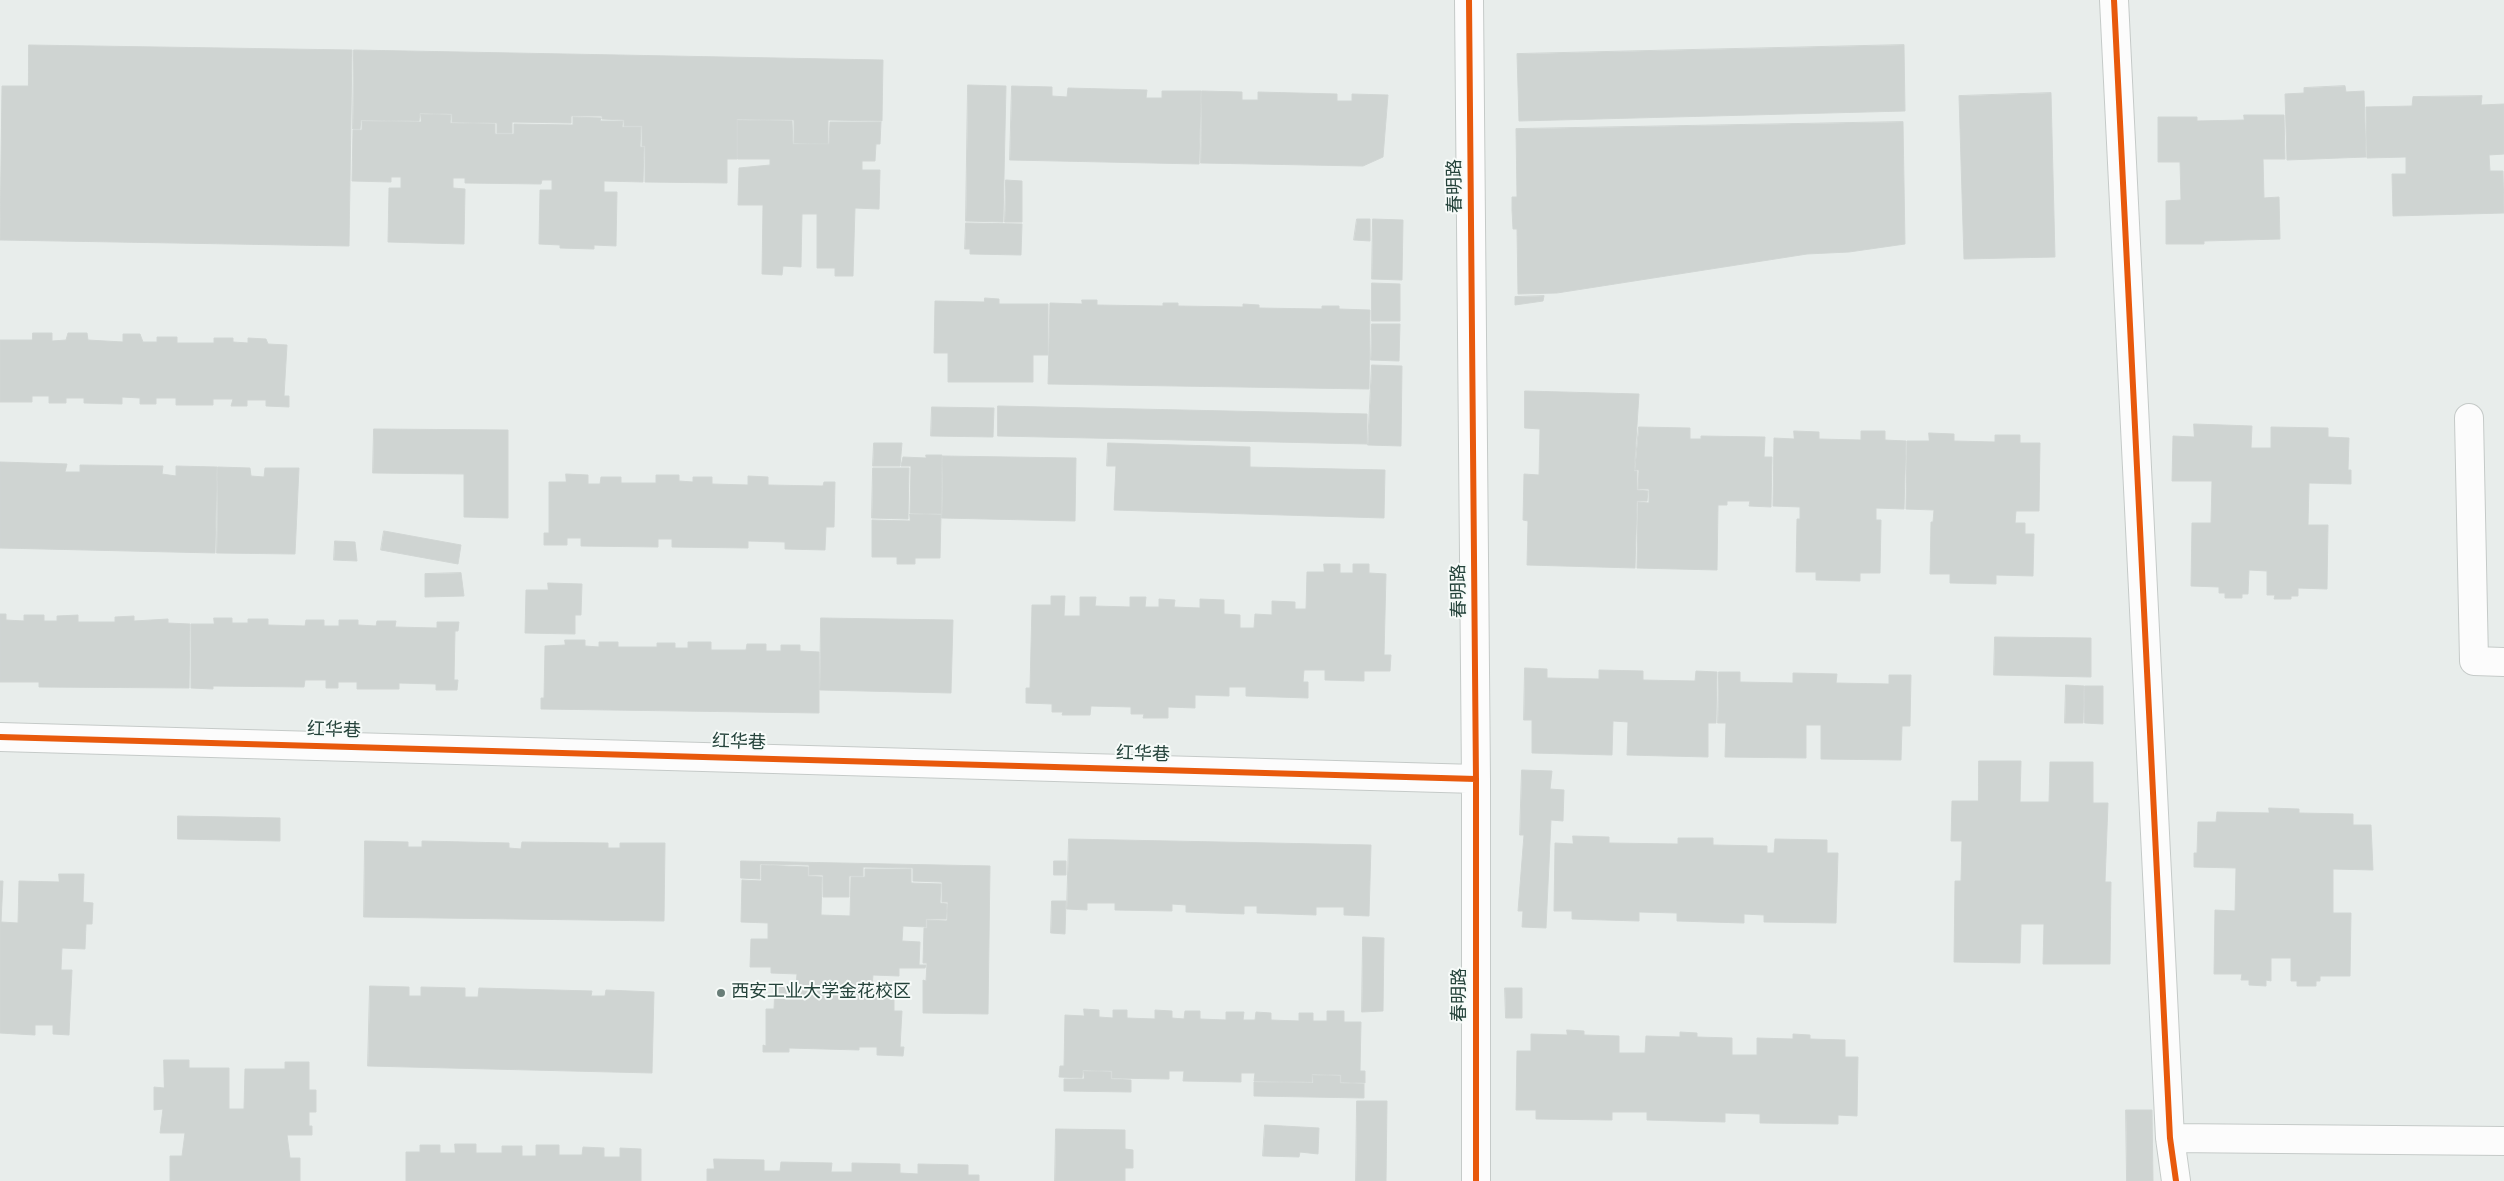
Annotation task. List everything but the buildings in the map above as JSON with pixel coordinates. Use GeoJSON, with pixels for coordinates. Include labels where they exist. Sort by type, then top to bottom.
{"type":"FeatureCollection","features":[{"type":"Feature","properties":{"kind":"street","name":"春明路"},"geometry":{"type":"LineString","coordinates":[[1469,0],[1476,779],[1476,1181]]}},
{"type":"Feature","properties":{"kind":"street"},"geometry":{"type":"LineString","coordinates":[[2114,0],[2170,1138],[2176,1181]]}},
{"type":"Feature","properties":{"kind":"street"},"geometry":{"type":"LineString","coordinates":[[2469,418],[2474,661],[2504,662]]}},
{"type":"Feature","properties":{"kind":"street","name":"红华巷"},"geometry":{"type":"LineString","coordinates":[[0,737],[1476,779]]}},
{"type":"Feature","properties":{"kind":"street"},"geometry":{"type":"LineString","coordinates":[[2170,1138],[2504,1141]]}},
{"type":"Feature","properties":{"kind":"cycle path"},"geometry":{"type":"LineString","coordinates":[[1469,0],[1476,779],[1476,1181]]}},
{"type":"Feature","properties":{"kind":"cycle path"},"geometry":{"type":"LineString","coordinates":[[2114,0],[2170,1138],[2176,1181]]}},
{"type":"Feature","properties":{"kind":"cycle path"},"geometry":{"type":"LineString","coordinates":[[0,737],[1476,779]]}},
{"type":"Feature","properties":{"kind":"place","name":"西安工业大学金花校区"},"geometry":{"type":"Point","coordinates":[721,993]}}]}
